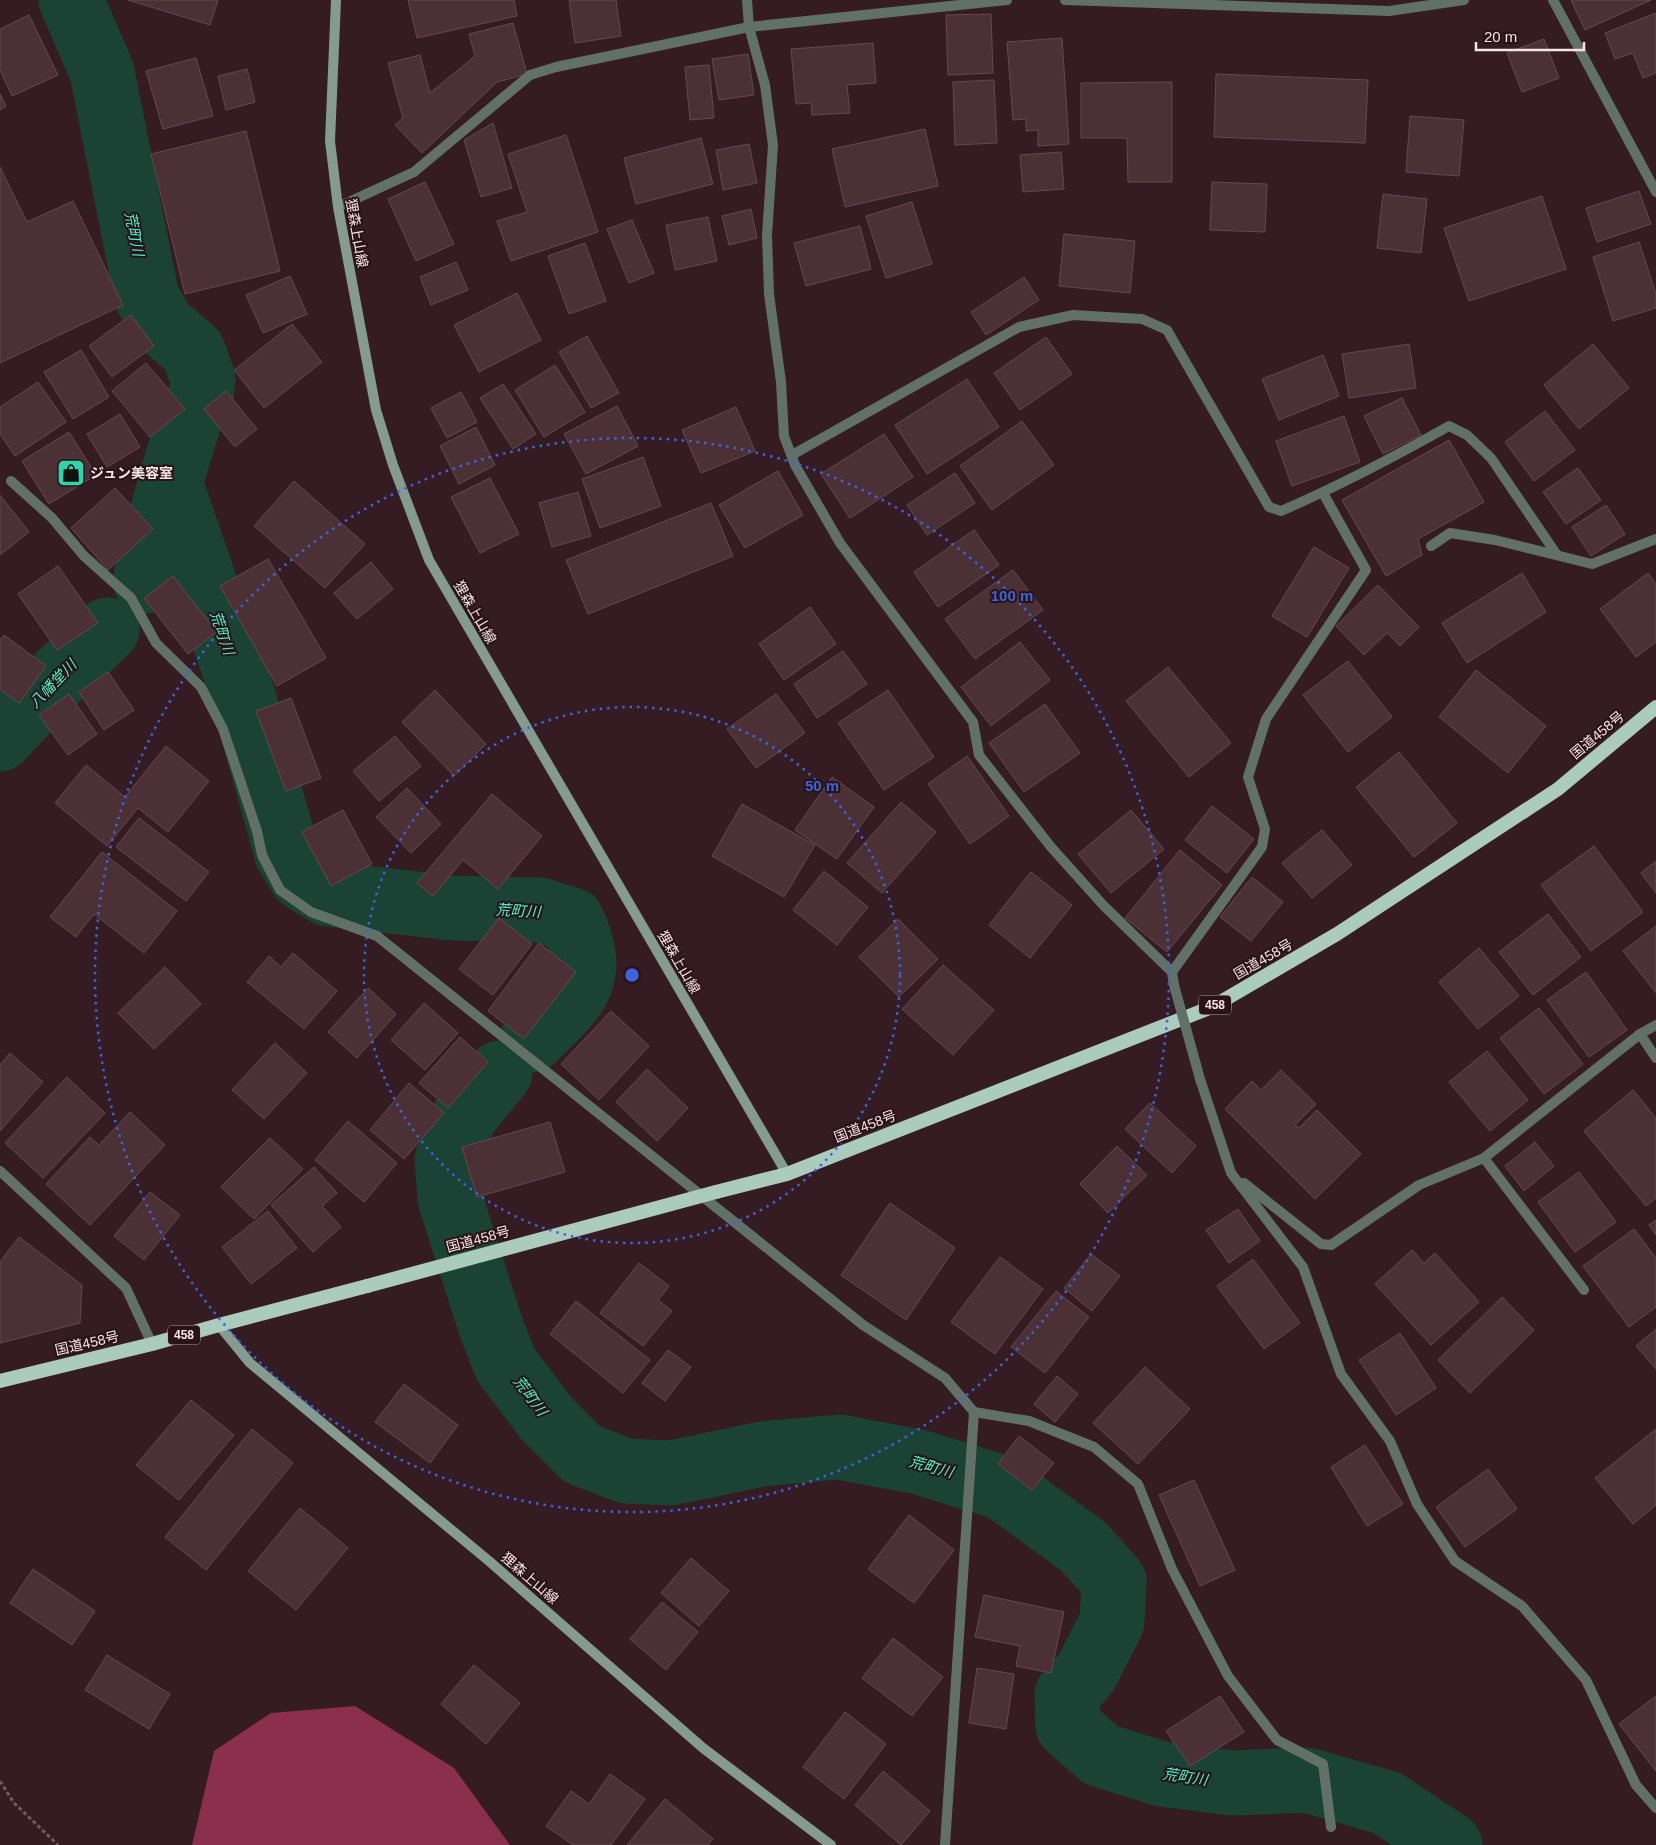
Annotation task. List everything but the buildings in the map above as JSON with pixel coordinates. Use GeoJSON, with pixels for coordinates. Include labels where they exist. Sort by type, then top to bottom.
{"type":"FeatureCollection","features":[{"type":"Feature","properties":{"kind":"highway","name":"国道458号"},"geometry":{"type":"LineString","coordinates":[[0,1381],[152,1344],[219,1324],[787,1174],[1212,1007],[1338,934],[1558,789],[1656,707]]}},
{"type":"Feature","properties":{"kind":"main road","name":"狸森上山線"},"geometry":{"type":"LineString","coordinates":[[336,0],[330,141],[338,207],[376,410],[393,466],[429,560],[787,1174]]}},
{"type":"Feature","properties":{"kind":"main road","name":"狸森上山線"},"geometry":{"type":"LineString","coordinates":[[219,1324],[250,1363],[489,1560],[703,1748],[831,1845]]}},
{"type":"Feature","properties":{"kind":"street"},"geometry":{"type":"LineString","coordinates":[[747,0],[749,27],[765,86],[773,145],[767,235],[769,294],[781,382],[784,436],[792,455],[840,543],[973,722],[980,755],[1051,847],[1104,906],[1172,972],[1200,1078],[1231,1173],[1303,1267],[1341,1374],[1390,1441],[1418,1504],[1456,1561],[1522,1606],[1586,1680],[1636,1784],[1656,1808]]}},
{"type":"Feature","properties":{"kind":"street"},"geometry":{"type":"LineString","coordinates":[[338,207],[414,172],[530,75],[556,67],[749,27],[1007,0]]}},
{"type":"Feature","properties":{"kind":"street"},"geometry":{"type":"LineString","coordinates":[[1065,0],[1390,11],[1464,0]]}},
{"type":"Feature","properties":{"kind":"street"},"geometry":{"type":"LineString","coordinates":[[1553,0],[1656,192]]}},
{"type":"Feature","properties":{"kind":"street"},"geometry":{"type":"LineString","coordinates":[[792,455],[1019,327],[1073,315],[1142,319],[1167,330],[1269,507],[1281,511],[1323,493],[1449,426],[1467,435],[1490,458],[1557,555]]}},
{"type":"Feature","properties":{"kind":"street"},"geometry":{"type":"LineString","coordinates":[[11,481],[52,518],[84,556],[131,598],[156,643],[201,687],[223,729],[257,831],[262,854],[280,890],[311,912],[377,936],[863,1325],[944,1378],[974,1412],[1029,1421],[1094,1447],[1138,1484],[1172,1569],[1228,1676],[1277,1740],[1323,1764],[1331,1827]]}},
{"type":"Feature","properties":{"kind":"street"},"geometry":{"type":"LineString","coordinates":[[1172,972],[1262,847],[1265,829],[1248,777],[1266,719],[1366,570],[1323,493]]}},
{"type":"Feature","properties":{"kind":"street"},"geometry":{"type":"LineString","coordinates":[[1430,546],[1450,534],[1495,540],[1592,564],[1656,539]]}},
{"type":"Feature","properties":{"kind":"street"},"geometry":{"type":"LineString","coordinates":[[1231,1173],[1322,1244],[1331,1244],[1419,1185],[1484,1158],[1640,1034],[1656,1025]]}},
{"type":"Feature","properties":{"kind":"street"},"geometry":{"type":"LineString","coordinates":[[1640,1034],[1656,1058]]}},
{"type":"Feature","properties":{"kind":"street"},"geometry":{"type":"LineString","coordinates":[[1484,1158],[1584,1290]]}},
{"type":"Feature","properties":{"kind":"street"},"geometry":{"type":"LineString","coordinates":[[0,1171],[126,1288],[152,1344]]}},
{"type":"Feature","properties":{"kind":"street"},"geometry":{"type":"LineString","coordinates":[[945,1845],[974,1438],[974,1412]]}},
{"type":"Feature","properties":{"kind":"path"},"geometry":{"type":"LineString","coordinates":[[0,1781],[14,1803],[58,1845]]}},
{"type":"Feature","properties":{"kind":"shaded area"},"geometry":{"type":"Polygon","coordinates":[[[355,1706],[454,1768],[510,1845],[192,1845],[214,1751],[271,1713],[355,1706]]]}},
{"type":"Feature","properties":{"kind":"waterway","name":"荒町川"},"geometry":{"type":"LineString","coordinates":[[71,0],[102,72],[147,298],[163,325],[193,351],[203,379],[201,397],[190,418],[170,483],[145,581]]}},
{"type":"Feature","properties":{"kind":"waterway","name":"荒町川"},"geometry":{"type":"LineString","coordinates":[[170,483],[239,682],[287,854],[302,878],[328,894],[453,908],[540,910],[572,920],[584,959],[583,975],[578,988],[570,1000],[532,1040]]}},
{"type":"Feature","properties":{"kind":"waterway","name":"八幡堂川"},"geometry":{"type":"LineString","coordinates":[[0,739],[53,682],[107,630]]}},
{"type":"Feature","properties":{"kind":"waterway","name":"荒町川"},"geometry":{"type":"LineString","coordinates":[[500,1073],[464,1117],[447,1160],[450,1199],[491,1327],[506,1365],[547,1419],[582,1454],[626,1471],[671,1473],[762,1454],[839,1447],[919,1462],[1003,1488],[1084,1547],[1114,1581],[1112,1622],[1086,1673],[1067,1694],[1068,1726],[1101,1755],[1162,1774],[1232,1783],[1307,1780],[1387,1803],[1450,1845]]}},
{"type":"Feature","properties":{"kind":"place","name":"ジュン美容室"},"geometry":{"type":"Point","coordinates":[71,473]}}]}
